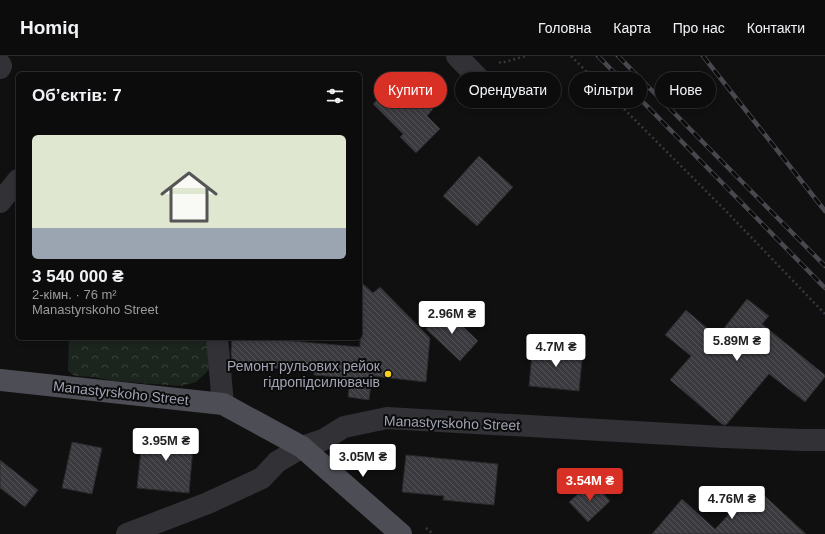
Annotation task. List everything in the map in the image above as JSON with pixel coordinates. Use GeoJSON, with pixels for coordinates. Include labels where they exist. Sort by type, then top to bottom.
{"type":"FeatureCollection","features":[{"type":"Feature","properties":{"kind":"main road","name":"Manastyrskoho Street"},"geometry":{"type":"LineString","coordinates":[[0,380],[223,404],[302,447]]}},
{"type":"Feature","properties":{"kind":"main road"},"geometry":{"type":"LineString","coordinates":[[302,447],[401,534]]}},
{"type":"Feature","properties":{"kind":"street"},"geometry":{"type":"LineString","coordinates":[[457,56],[472,72]]}},
{"type":"Feature","properties":{"kind":"street"},"geometry":{"type":"LineString","coordinates":[[0,64],[2,66],[0,68]]}},
{"type":"Feature","properties":{"kind":"street"},"geometry":{"type":"LineString","coordinates":[[0,202],[16,182]]}},
{"type":"Feature","properties":{"kind":"street"},"geometry":{"type":"LineString","coordinates":[[217,340],[223,404]]}},
{"type":"Feature","properties":{"kind":"street","name":"Manastyrskoho Street"},"geometry":{"type":"LineString","coordinates":[[302,447],[323,440],[344,427],[388,418],[723,437],[825,440]]}},
{"type":"Feature","properties":{"kind":"street"},"geometry":{"type":"LineString","coordinates":[[127,534],[208,503],[262,478],[277,462],[302,447]]}},
{"type":"Feature","properties":{"kind":"path"},"geometry":{"type":"LineString","coordinates":[[496,61],[502,63],[526,56]]}},
{"type":"Feature","properties":{"kind":"path"},"geometry":{"type":"LineString","coordinates":[[571,56],[724,209],[825,314]]}},
{"type":"Feature","properties":{"kind":"green space"},"geometry":{"type":"Polygon","coordinates":[[[69,340],[211,340],[214,362],[206,373],[196,382],[181,386],[113,381],[94,377],[75,376],[68,371],[69,340]]]}},
{"type":"Feature","properties":{"kind":"building"},"geometry":{"type":"Polygon","coordinates":[[[377,108],[433,109],[427,116],[440,129],[416,153],[400,137],[403,134],[377,108]]]}},
{"type":"Feature","properties":{"kind":"building"},"geometry":{"type":"Polygon","coordinates":[[[479,156],[513,187],[477,226],[443,196],[479,156]]]}},
{"type":"Feature","properties":{"kind":"building"},"geometry":{"type":"Polygon","coordinates":[[[362,283],[373,293],[380,287],[430,338],[426,382],[372,376],[369,400],[348,397],[350,378],[314,375],[314,372],[232,364],[232,340],[281,340],[360,347],[360,340],[362,340],[362,283]]]}},
{"type":"Feature","properties":{"kind":"building"},"geometry":{"type":"Polygon","coordinates":[[[747,299],[769,316],[762,324],[825,375],[825,377],[805,402],[769,374],[726,425],[723,425],[670,380],[691,356],[665,335],[686,310],[717,337],[747,299]]]}},
{"type":"Feature","properties":{"kind":"building"},"geometry":{"type":"Polygon","coordinates":[[[444,308],[478,341],[460,361],[426,329],[444,308]]]}},
{"type":"Feature","properties":{"kind":"building"},"geometry":{"type":"Polygon","coordinates":[[[533,344],[583,349],[579,391],[529,386],[533,344]]]}},
{"type":"Feature","properties":{"kind":"building"},"geometry":{"type":"Polygon","coordinates":[[[143,431],[194,436],[189,493],[137,488],[143,431]]]}},
{"type":"Feature","properties":{"kind":"building"},"geometry":{"type":"Polygon","coordinates":[[[72,442],[102,448],[92,494],[62,488],[72,442]]]}},
{"type":"Feature","properties":{"kind":"building"},"geometry":{"type":"Polygon","coordinates":[[[406,455],[498,464],[494,505],[443,500],[444,496],[402,492],[406,455]]]}},
{"type":"Feature","properties":{"kind":"building"},"geometry":{"type":"Polygon","coordinates":[[[0,460],[38,490],[25,507],[0,488],[0,460]]]}},
{"type":"Feature","properties":{"kind":"building"},"geometry":{"type":"Polygon","coordinates":[[[592,481],[610,501],[588,522],[569,502],[592,481]]]}},
{"type":"Feature","properties":{"kind":"building"},"geometry":{"type":"Polygon","coordinates":[[[755,487],[806,534],[652,534],[682,499],[715,529],[755,487]]]}},
{"type":"Feature","properties":{"kind":"railway"},"geometry":{"type":"LineString","coordinates":[[598,56],[825,288]]}},
{"type":"Feature","properties":{"kind":"railway"},"geometry":{"type":"LineString","coordinates":[[618,56],[825,266]]}},
{"type":"Feature","properties":{"kind":"railway"},"geometry":{"type":"LineString","coordinates":[[703,56],[825,211]]}},
{"type":"Feature","properties":{"kind":"place","name":"Ремонт рульових рейок гідропідсилювачів"},"geometry":{"type":"Point","coordinates":[388,374]}}]}
